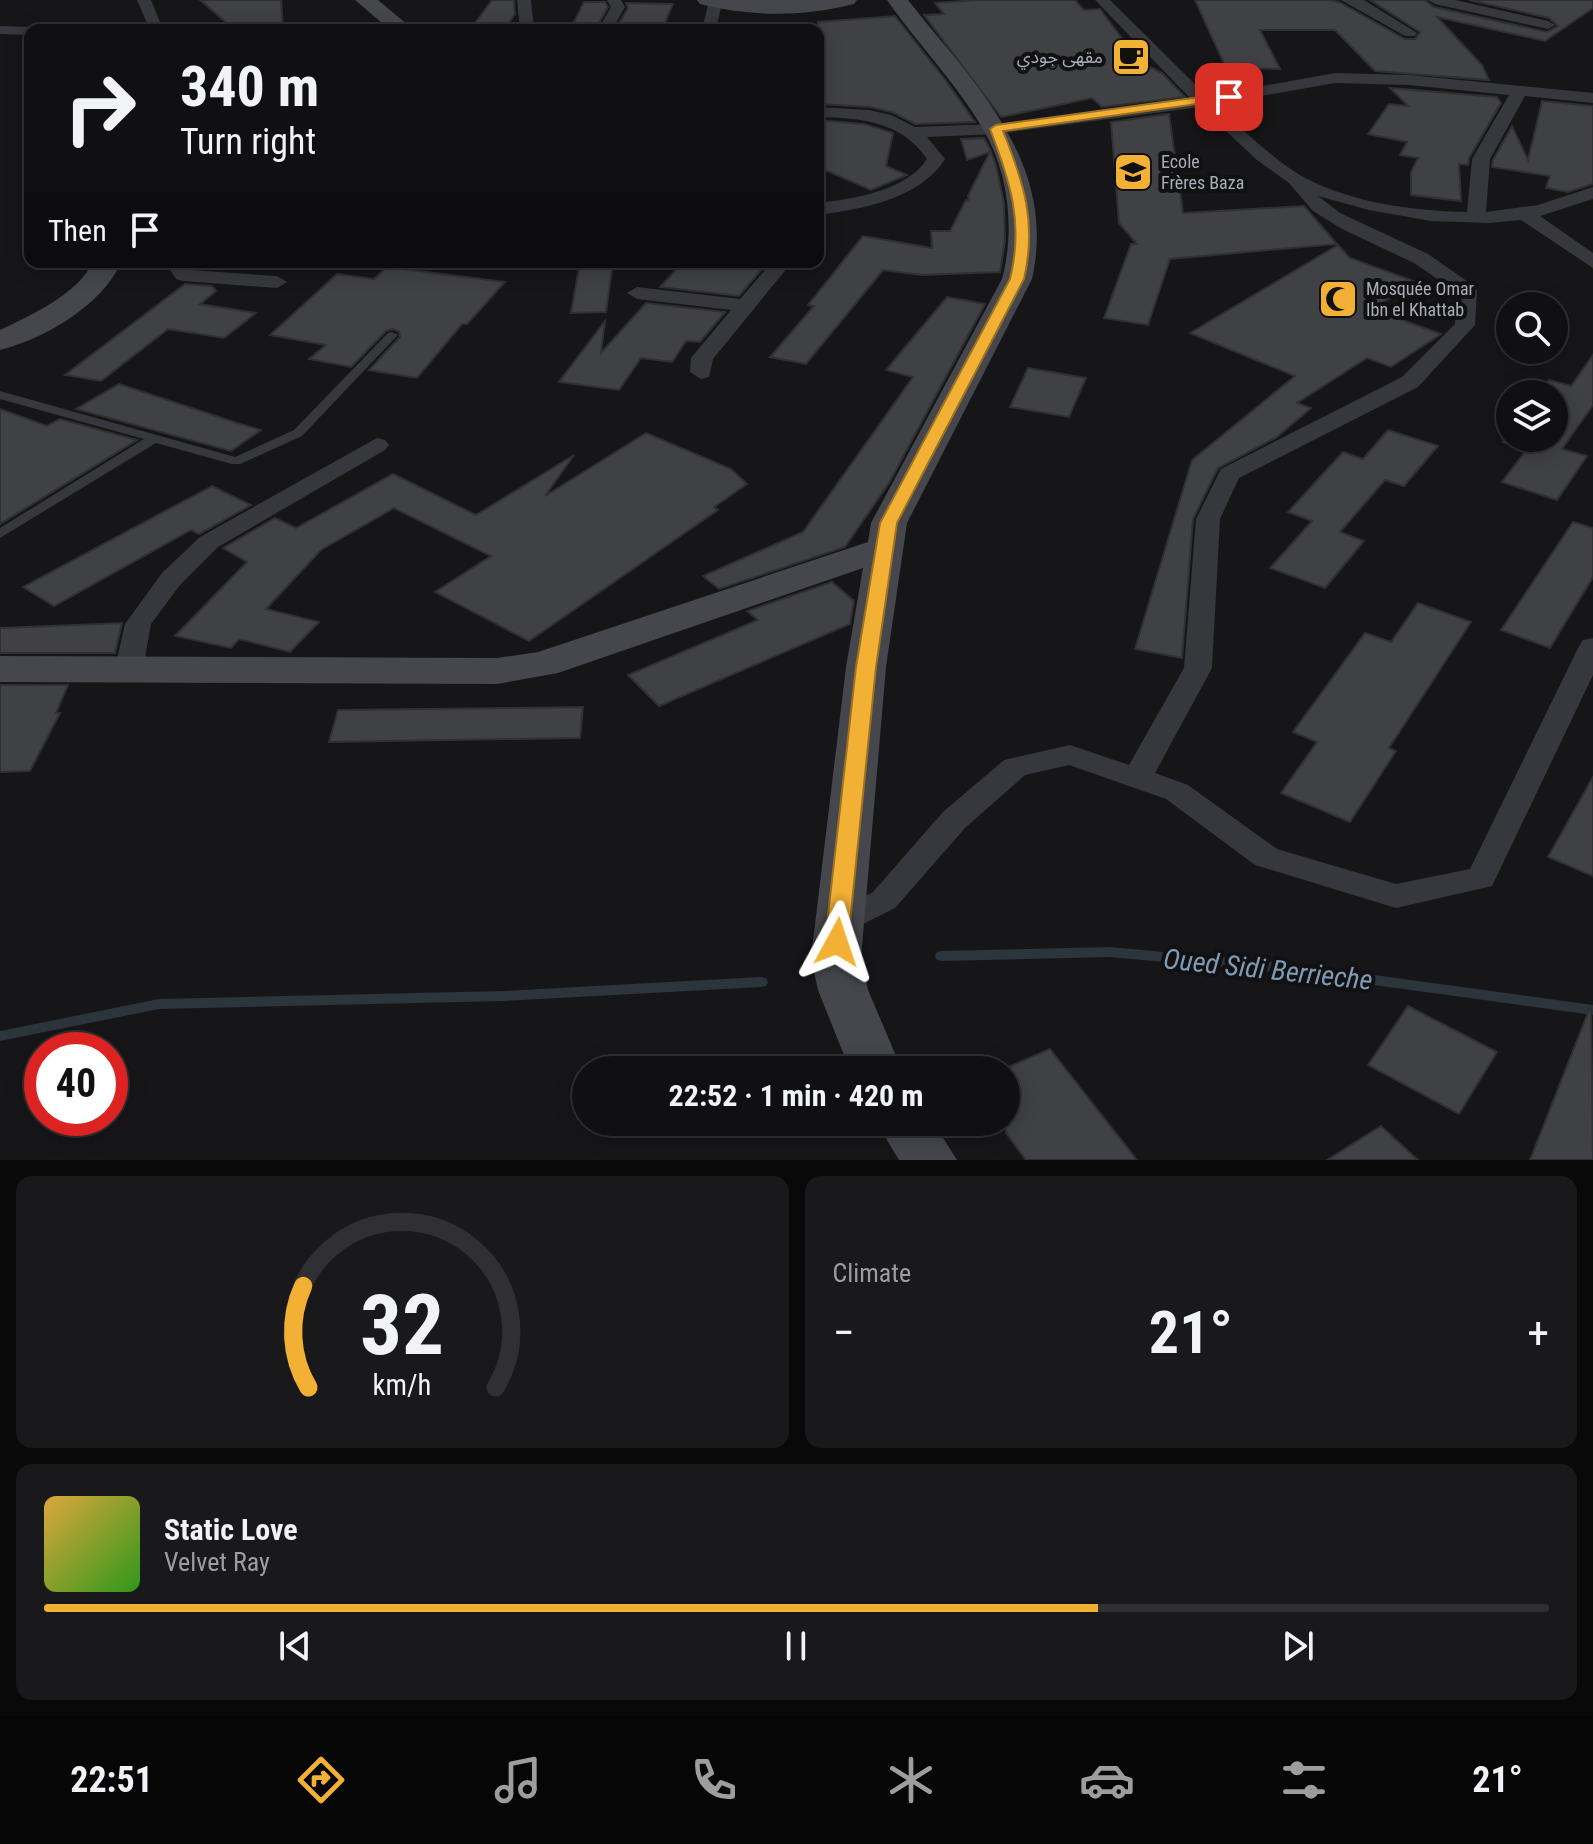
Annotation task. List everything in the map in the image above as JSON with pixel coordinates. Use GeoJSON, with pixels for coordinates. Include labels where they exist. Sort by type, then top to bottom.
{"type":"FeatureCollection","features":[{"type":"Feature","properties":{"kind":"street"},"geometry":{"type":"LineString","coordinates":[[144,0],[154,24]]}},
{"type":"Feature","properties":{"kind":"street"},"geometry":{"type":"LineString","coordinates":[[365,0],[395,24]]}},
{"type":"Feature","properties":{"kind":"street"},"geometry":{"type":"LineString","coordinates":[[524,0],[526,24]]}},
{"type":"Feature","properties":{"kind":"street"},"geometry":{"type":"LineString","coordinates":[[608,24],[618,7],[614,0]]}},
{"type":"Feature","properties":{"kind":"street"},"geometry":{"type":"LineString","coordinates":[[709,24],[711,1],[765,8],[809,7],[847,0]]}},
{"type":"Feature","properties":{"kind":"street"},"geometry":{"type":"LineString","coordinates":[[870,1056],[843,990],[836,958],[866,667],[883,549],[889,523],[903,491],[970,372],[1017,279],[1024,250],[1018,184],[996,129],[897,0]]}},
{"type":"Feature","properties":{"kind":"street"},"geometry":{"type":"LineString","coordinates":[[1102,0],[1202,102],[1263,155],[1295,179],[1337,196],[1388,209],[1449,217],[1476,217],[1558,208],[1593,192]]}},
{"type":"Feature","properties":{"kind":"street"},"geometry":{"type":"LineString","coordinates":[[1348,0],[1394,21],[1410,33]]}},
{"type":"Feature","properties":{"kind":"street"},"geometry":{"type":"LineString","coordinates":[[1435,0],[1548,25]]}},
{"type":"Feature","properties":{"kind":"street"},"geometry":{"type":"LineString","coordinates":[[0,30],[24,31]]}},
{"type":"Feature","properties":{"kind":"street"},"geometry":{"type":"LineString","coordinates":[[913,132],[996,129],[1202,102],[1335,78],[1409,80],[1593,98]]}},
{"type":"Feature","properties":{"kind":"street"},"geometry":{"type":"LineString","coordinates":[[1476,217],[1481,159],[1520,90]]}},
{"type":"Feature","properties":{"kind":"street"},"geometry":{"type":"LineString","coordinates":[[824,112],[879,115],[913,132],[930,148],[936,159],[934,167],[924,175],[882,194],[824,211]]}},
{"type":"Feature","properties":{"kind":"street"},"geometry":{"type":"LineString","coordinates":[[1137,778],[1198,668],[1208,519],[1229,474],[1410,382],[1465,325],[1467,290],[1415,255],[1329,217],[1306,198],[1295,179]]}},
{"type":"Feature","properties":{"kind":"street"},"geometry":{"type":"LineString","coordinates":[[1524,214],[1593,262]]}},
{"type":"Feature","properties":{"kind":"street"},"geometry":{"type":"LineString","coordinates":[[0,341],[50,315],[85,290],[106,268]]}},
{"type":"Feature","properties":{"kind":"street"},"geometry":{"type":"LineString","coordinates":[[179,268],[183,275],[277,282]]}},
{"type":"Feature","properties":{"kind":"street"},"geometry":{"type":"LineString","coordinates":[[701,372],[702,358],[777,268]]}},
{"type":"Feature","properties":{"kind":"street"},"geometry":{"type":"LineString","coordinates":[[637,293],[745,306]]}},
{"type":"Feature","properties":{"kind":"street"},"geometry":{"type":"LineString","coordinates":[[129,668],[138,624],[190,558],[209,542],[377,445]]}},
{"type":"Feature","properties":{"kind":"street"},"geometry":{"type":"LineString","coordinates":[[0,669],[497,671],[544,664],[883,549]]}},
{"type":"Feature","properties":{"kind":"street"},"geometry":{"type":"LineString","coordinates":[[837,925],[884,900],[954,820],[1015,767],[1070,755],[1177,792],[1266,857],[1396,896],[1481,878],[1593,646]]}},
{"type":"Feature","properties":{"kind":"street"},"geometry":{"type":"LineString","coordinates":[[913,1136],[929,1160]]}},
{"type":"Feature","properties":{"kind":"lane"},"geometry":{"type":"LineString","coordinates":[[0,395],[236,461],[298,433],[392,335]]}},
{"type":"Feature","properties":{"kind":"lane"},"geometry":{"type":"LineString","coordinates":[[0,534],[155,438]]}},
{"type":"Feature","properties":{"kind":"building"},"geometry":{"type":"Polygon","coordinates":[[[200,0],[281,0],[283,24],[228,24],[200,0]]]}},
{"type":"Feature","properties":{"kind":"building"},"geometry":{"type":"Polygon","coordinates":[[[492,0],[514,0],[515,14],[508,24],[474,24],[492,0]]]}},
{"type":"Feature","properties":{"kind":"building"},"geometry":{"type":"Polygon","coordinates":[[[1075,0],[1084,10],[1100,9],[1140,62],[1162,73],[1185,97],[1102,107],[1092,98],[1001,117],[924,15],[944,14],[935,3],[1075,0]]]}},
{"type":"Feature","properties":{"kind":"building"},"geometry":{"type":"Polygon","coordinates":[[[1195,0],[1329,0],[1339,2],[1405,39],[1415,39],[1420,32],[1370,0],[1425,0],[1434,7],[1547,32],[1558,26],[1549,18],[1469,0],[1593,0],[1593,8],[1545,41],[1437,17],[1482,65],[1489,80],[1375,71],[1335,30],[1260,30],[1280,69],[1226,68],[1195,0]]]}},
{"type":"Feature","properties":{"kind":"building"},"geometry":{"type":"Polygon","coordinates":[[[584,2],[605,2],[608,7],[598,24],[573,24],[584,2]]]}},
{"type":"Feature","properties":{"kind":"building"},"geometry":{"type":"Polygon","coordinates":[[[626,3],[673,4],[665,24],[619,24],[628,8],[626,3]]]}},
{"type":"Feature","properties":{"kind":"building"},"geometry":{"type":"Polygon","coordinates":[[[895,16],[975,122],[915,124],[892,112],[870,107],[824,104],[824,24],[818,22],[895,16]]]}},
{"type":"Feature","properties":{"kind":"building"},"geometry":{"type":"Polygon","coordinates":[[[1390,88],[1497,97],[1501,103],[1469,158],[1468,165],[1459,164],[1461,201],[1411,195],[1411,172],[1418,158],[1400,155],[1407,142],[1368,134],[1389,104],[1408,106],[1390,88]]]}},
{"type":"Feature","properties":{"kind":"building"},"geometry":{"type":"Polygon","coordinates":[[[1542,101],[1593,106],[1593,184],[1568,192],[1546,188],[1550,176],[1492,167],[1512,126],[1528,160],[1542,101]]]}},
{"type":"Feature","properties":{"kind":"building"},"geometry":{"type":"Polygon","coordinates":[[[1169,114],[1183,213],[1304,206],[1337,244],[1170,259],[1148,325],[1104,318],[1131,244],[1137,244],[1119,223],[1111,122],[1169,114]]]}},
{"type":"Feature","properties":{"kind":"building"},"geometry":{"type":"Polygon","coordinates":[[[824,121],[864,124],[893,133],[886,166],[907,175],[871,190],[824,170],[824,121]]]}},
{"type":"Feature","properties":{"kind":"building"},"geometry":{"type":"Polygon","coordinates":[[[984,138],[996,165],[1004,203],[1005,241],[1000,272],[922,275],[883,270],[806,364],[770,357],[814,306],[808,305],[863,236],[932,248],[931,231],[950,231],[966,200],[969,201],[968,196],[990,152],[967,160],[961,139],[984,138]]]}},
{"type":"Feature","properties":{"kind":"building"},"geometry":{"type":"Polygon","coordinates":[[[1338,245],[1350,258],[1416,282],[1372,309],[1441,334],[1391,367],[1367,358],[1297,403],[1311,408],[1277,437],[1218,468],[1193,519],[1182,658],[1135,649],[1192,460],[1295,376],[1190,333],[1338,245]]]}},
{"type":"Feature","properties":{"kind":"building"},"geometry":{"type":"Polygon","coordinates":[[[386,268],[395,268],[505,282],[467,324],[462,324],[417,378],[369,370],[400,337],[399,332],[393,329],[386,331],[351,367],[309,359],[326,345],[270,335],[337,274],[374,279],[386,268]]]}},
{"type":"Feature","properties":{"kind":"building"},"geometry":{"type":"Polygon","coordinates":[[[579,268],[612,268],[606,312],[571,313],[579,268]]]}},
{"type":"Feature","properties":{"kind":"building"},"geometry":{"type":"Polygon","coordinates":[[[677,268],[762,269],[739,296],[660,287],[677,268]]]}},
{"type":"Feature","properties":{"kind":"building"},"geometry":{"type":"Polygon","coordinates":[[[185,284],[212,286],[216,291],[200,304],[256,313],[224,338],[168,329],[101,381],[65,375],[185,284]]]}},
{"type":"Feature","properties":{"kind":"building"},"geometry":{"type":"Polygon","coordinates":[[[947,297],[985,304],[889,483],[845,547],[719,589],[703,576],[803,532],[913,377],[886,370],[947,297]]]}},
{"type":"Feature","properties":{"kind":"building"},"geometry":{"type":"Polygon","coordinates":[[[646,303],[725,312],[700,342],[686,341],[672,362],[641,358],[619,390],[559,382],[605,321],[601,353],[646,303]]]}},
{"type":"Feature","properties":{"kind":"building"},"geometry":{"type":"Polygon","coordinates":[[[1593,355],[1593,405],[1568,440],[1568,385],[1571,386],[1593,355]]]}},
{"type":"Feature","properties":{"kind":"building"},"geometry":{"type":"Polygon","coordinates":[[[1028,368],[1086,378],[1069,417],[1010,407],[1028,368]]]}},
{"type":"Feature","properties":{"kind":"building"},"geometry":{"type":"Polygon","coordinates":[[[119,384],[261,430],[231,451],[76,409],[119,384]]]}},
{"type":"Feature","properties":{"kind":"building"},"geometry":{"type":"Polygon","coordinates":[[[0,409],[47,426],[60,419],[137,440],[0,524],[0,409]]]}},
{"type":"Feature","properties":{"kind":"building"},"geometry":{"type":"Polygon","coordinates":[[[1388,430],[1438,446],[1404,486],[1385,480],[1340,532],[1364,541],[1325,588],[1270,568],[1312,521],[1288,512],[1343,452],[1363,459],[1388,430]]]}},
{"type":"Feature","properties":{"kind":"building"},"geometry":{"type":"Polygon","coordinates":[[[646,433],[731,469],[747,484],[714,507],[718,510],[529,641],[435,592],[491,556],[394,508],[321,550],[266,609],[319,622],[290,652],[239,639],[231,648],[175,636],[247,562],[223,548],[275,518],[296,528],[393,474],[476,515],[574,455],[545,496],[646,433]]]}},
{"type":"Feature","properties":{"kind":"building"},"geometry":{"type":"Polygon","coordinates":[[[1568,451],[1587,456],[1557,500],[1502,482],[1525,452],[1568,451]]]}},
{"type":"Feature","properties":{"kind":"building"},"geometry":{"type":"Polygon","coordinates":[[[212,486],[251,505],[199,534],[191,530],[54,606],[23,587],[212,486]]]}},
{"type":"Feature","properties":{"kind":"building"},"geometry":{"type":"Polygon","coordinates":[[[1573,522],[1593,528],[1593,577],[1550,648],[1501,630],[1573,522]]]}},
{"type":"Feature","properties":{"kind":"building"},"geometry":{"type":"Polygon","coordinates":[[[832,582],[854,601],[850,624],[659,706],[628,675],[758,620],[747,611],[832,582]]]}},
{"type":"Feature","properties":{"kind":"building"},"geometry":{"type":"Polygon","coordinates":[[[1418,603],[1471,622],[1389,748],[1396,751],[1350,822],[1281,793],[1317,742],[1293,732],[1365,633],[1391,642],[1418,603]]]}},
{"type":"Feature","properties":{"kind":"building"},"geometry":{"type":"Polygon","coordinates":[[[122,623],[115,653],[0,653],[0,628],[122,623]]]}},
{"type":"Feature","properties":{"kind":"building"},"geometry":{"type":"Polygon","coordinates":[[[0,685],[68,685],[56,713],[60,713],[30,771],[0,772],[0,685]]]}},
{"type":"Feature","properties":{"kind":"building"},"geometry":{"type":"Polygon","coordinates":[[[583,707],[580,738],[329,742],[338,710],[583,707]]]}},
{"type":"Feature","properties":{"kind":"building"},"geometry":{"type":"Polygon","coordinates":[[[1593,777],[1593,876],[1548,857],[1593,777]]]}},
{"type":"Feature","properties":{"kind":"building"},"geometry":{"type":"Polygon","coordinates":[[[1591,1005],[1593,1160],[1530,1160],[1591,1005]]]}},
{"type":"Feature","properties":{"kind":"building"},"geometry":{"type":"Polygon","coordinates":[[[1408,1006],[1497,1052],[1459,1114],[1368,1065],[1408,1006]]]}},
{"type":"Feature","properties":{"kind":"building"},"geometry":{"type":"Polygon","coordinates":[[[1050,1049],[1137,1160],[1026,1160],[1008,1136],[1020,1136],[1020,1062],[1050,1049]]]}},
{"type":"Feature","properties":{"kind":"building"},"geometry":{"type":"Polygon","coordinates":[[[1381,1126],[1418,1160],[1327,1160],[1381,1126]]]}},
{"type":"Feature","properties":{"kind":"waterway","name":"Oued Sidi Berrieche"},"geometry":{"type":"LineString","coordinates":[[941,956],[1110,952],[1293,969],[1593,1010]]}},
{"type":"Feature","properties":{"kind":"waterway"},"geometry":{"type":"LineString","coordinates":[[0,1036],[159,1004],[504,996],[761,982]]}},
{"type":"Feature","properties":{"kind":"place","name":"مقهى جودي"},"geometry":{"type":"Point","coordinates":[1131,57]}},
{"type":"Feature","properties":{"kind":"place","name":"Ecole Frères Baza"},"geometry":{"type":"Point","coordinates":[1133,172]}},
{"type":"Feature","properties":{"kind":"place","name":"Mosquée Omar Ibn el Khattab"},"geometry":{"type":"Point","coordinates":[1338,299]}},
{"type":"Feature","properties":{"kind":"route"},"geometry":{"type":"LineString","coordinates":[[837,942],[866,667],[889,523],[903,491],[966,381],[1017,279],[1024,250],[1018,184],[996,129],[1229,97]]}}]}
